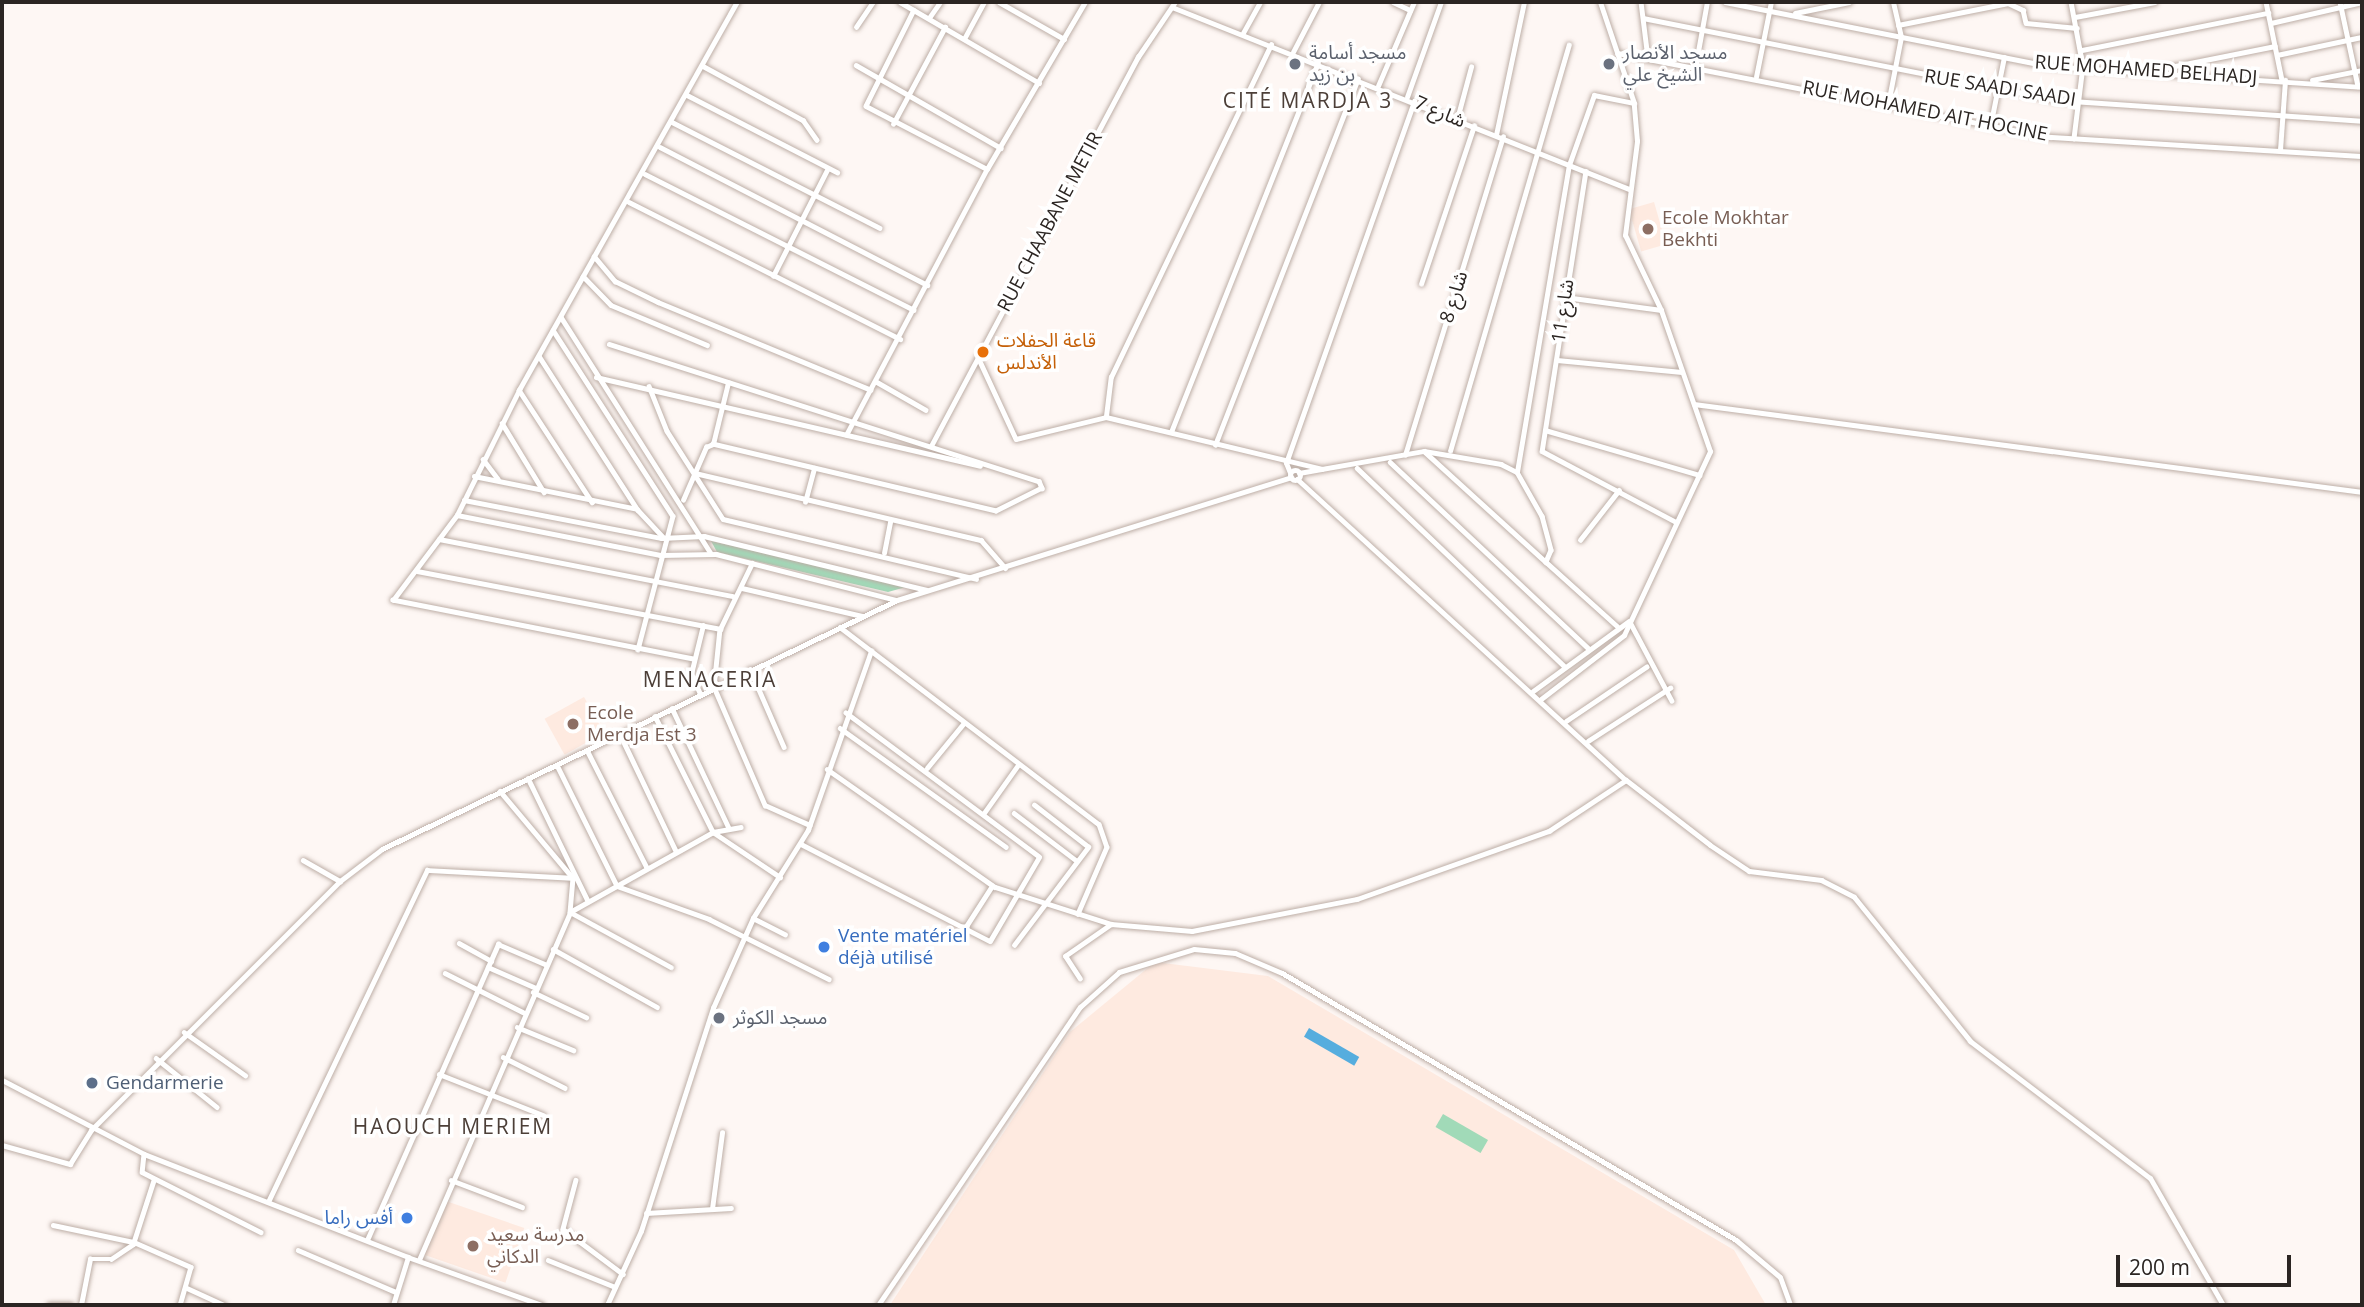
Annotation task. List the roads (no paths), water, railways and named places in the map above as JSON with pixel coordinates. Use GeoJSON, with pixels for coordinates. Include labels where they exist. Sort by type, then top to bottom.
{"type":"FeatureCollection","features":[{"type":"Feature","properties":{"kind":"street"},"geometry":{"type":"LineString","coordinates":[[693,659],[393,600],[457,514],[519,390],[594,256],[645,174],[737,2]]}},
{"type":"Feature","properties":{"kind":"street"},"geometry":{"type":"LineString","coordinates":[[856,27],[873,2]]}},
{"type":"Feature","properties":{"kind":"street"},"geometry":{"type":"LineString","coordinates":[[900,2],[1040,83]]}},
{"type":"Feature","properties":{"kind":"street"},"geometry":{"type":"LineString","coordinates":[[929,19],[940,2]]}},
{"type":"Feature","properties":{"kind":"street"},"geometry":{"type":"LineString","coordinates":[[964,38],[984,2]]}},
{"type":"Feature","properties":{"kind":"street"},"geometry":{"type":"LineString","coordinates":[[999,2],[1064,39]]}},
{"type":"Feature","properties":{"kind":"street"},"geometry":{"type":"LineString","coordinates":[[846,435],[900,339],[987,169],[1040,83],[1085,2]]}},
{"type":"Feature","properties":{"kind":"street"},"geometry":{"type":"LineString","coordinates":[[1243,33],[1260,2]]}},
{"type":"Feature","properties":{"kind":"street"},"geometry":{"type":"LineString","coordinates":[[1293,52],[1319,2]]}},
{"type":"Feature","properties":{"kind":"street"},"geometry":{"type":"LineString","coordinates":[[1393,2],[1410,10]]}},
{"type":"Feature","properties":{"kind":"street"},"geometry":{"type":"LineString","coordinates":[[1378,86],[1414,2]]}},
{"type":"Feature","properties":{"kind":"street"},"geometry":{"type":"LineString","coordinates":[[1407,97],[1441,2]]}},
{"type":"Feature","properties":{"kind":"street"},"geometry":{"type":"LineString","coordinates":[[1496,135],[1524,2]]}},
{"type":"Feature","properties":{"kind":"street"},"geometry":{"type":"LineString","coordinates":[[1541,699],[1620,640],[1701,475],[1710,450],[1661,310],[1625,235],[1634,103],[1600,2]]}},
{"type":"Feature","properties":{"kind":"street"},"geometry":{"type":"LineString","coordinates":[[1641,2],[1648,58]]}},
{"type":"Feature","properties":{"kind":"street"},"geometry":{"type":"LineString","coordinates":[[1693,79],[1707,2]]}},
{"type":"Feature","properties":{"kind":"street","name":"RUE MOHAMED BELHADJ"},"geometry":{"type":"LineString","coordinates":[[1724,2],[1793,13],[2004,57],[2083,66],[2360,87]]}},
{"type":"Feature","properties":{"kind":"street"},"geometry":{"type":"LineString","coordinates":[[1756,77],[1770,2]]}},
{"type":"Feature","properties":{"kind":"street"},"geometry":{"type":"LineString","coordinates":[[1793,13],[1849,2]]}},
{"type":"Feature","properties":{"kind":"street"},"geometry":{"type":"LineString","coordinates":[[1888,104],[1901,37],[1893,2]]}},
{"type":"Feature","properties":{"kind":"street"},"geometry":{"type":"LineString","coordinates":[[2071,2],[2083,66],[2074,138]]}},
{"type":"Feature","properties":{"kind":"street"},"geometry":{"type":"LineString","coordinates":[[2075,17],[2155,2]]}},
{"type":"Feature","properties":{"kind":"street"},"geometry":{"type":"LineString","coordinates":[[2266,2],[2283,80],[2280,150]]}},
{"type":"Feature","properties":{"kind":"street"},"geometry":{"type":"LineString","coordinates":[[2271,23],[2341,4],[2362,2]]}},
{"type":"Feature","properties":{"kind":"street"},"geometry":{"type":"LineString","coordinates":[[1898,25],[1998,3],[2023,10],[2026,23],[2077,28]]}},
{"type":"Feature","properties":{"kind":"street","name":"شارع 7"},"geometry":{"type":"LineString","coordinates":[[1173,4],[1629,188]]}},
{"type":"Feature","properties":{"kind":"street","name":"RUE CHAABANE METIR"},"geometry":{"type":"LineString","coordinates":[[932,446],[1138,57],[1173,4]]}},
{"type":"Feature","properties":{"kind":"street"},"geometry":{"type":"LineString","coordinates":[[2341,4],[2360,71],[2360,87]]}},
{"type":"Feature","properties":{"kind":"street"},"geometry":{"type":"LineString","coordinates":[[914,10],[866,106],[893,124],[987,169]]}},
{"type":"Feature","properties":{"kind":"street"},"geometry":{"type":"LineString","coordinates":[[2081,50],[2268,13]]}},
{"type":"Feature","properties":{"kind":"street","name":"RUE SAADI SAADI"},"geometry":{"type":"LineString","coordinates":[[1643,19],[1997,91],[2080,101],[2362,121]]}},
{"type":"Feature","properties":{"kind":"street"},"geometry":{"type":"LineString","coordinates":[[893,124],[945,27]]}},
{"type":"Feature","properties":{"kind":"street"},"geometry":{"type":"LineString","coordinates":[[2277,55],[2362,37]]}},
{"type":"Feature","properties":{"kind":"street"},"geometry":{"type":"LineString","coordinates":[[1106,417],[1111,377],[1271,45]]}},
{"type":"Feature","properties":{"kind":"street"},"geometry":{"type":"LineString","coordinates":[[1450,451],[1569,45]]}},
{"type":"Feature","properties":{"kind":"street"},"geometry":{"type":"LineString","coordinates":[[2152,71],[2275,46]]}},
{"type":"Feature","properties":{"kind":"street","name":"RUE MOHAMED AIT HOCINE"},"geometry":{"type":"LineString","coordinates":[[1617,52],[1756,77],[1990,127],[2074,138],[2362,156]]}},
{"type":"Feature","properties":{"kind":"street"},"geometry":{"type":"LineString","coordinates":[[1990,127],[2004,57]]}},
{"type":"Feature","properties":{"kind":"street"},"geometry":{"type":"LineString","coordinates":[[1171,432],[1318,63]]}},
{"type":"Feature","properties":{"kind":"street"},"geometry":{"type":"LineString","coordinates":[[856,65],[911,94],[1001,148]]}},
{"type":"Feature","properties":{"kind":"street"},"geometry":{"type":"LineString","coordinates":[[704,66],[803,120],[817,139]]}},
{"type":"Feature","properties":{"kind":"street"},"geometry":{"type":"LineString","coordinates":[[1457,119],[1471,67]]}},
{"type":"Feature","properties":{"kind":"street"},"geometry":{"type":"LineString","coordinates":[[2306,81],[2360,71]]}},
{"type":"Feature","properties":{"kind":"street"},"geometry":{"type":"LineString","coordinates":[[1215,445],[1358,79]]}},
{"type":"Feature","properties":{"kind":"street"},"geometry":{"type":"LineString","coordinates":[[1546,562],[1551,550],[1542,516],[1517,472],[1569,165],[1594,94],[1634,103]]}},
{"type":"Feature","properties":{"kind":"street"},"geometry":{"type":"LineString","coordinates":[[687,95],[827,170],[837,172]]}},
{"type":"Feature","properties":{"kind":"street"},"geometry":{"type":"LineString","coordinates":[[1286,463],[1414,101]]}},
{"type":"Feature","properties":{"kind":"street"},"geometry":{"type":"LineString","coordinates":[[672,122],[880,228]]}},
{"type":"Feature","properties":{"kind":"street"},"geometry":{"type":"LineString","coordinates":[[1421,284],[1474,126]]}},
{"type":"Feature","properties":{"kind":"street","name":"شارع 8"},"geometry":{"type":"LineString","coordinates":[[1405,456],[1503,137]]}},
{"type":"Feature","properties":{"kind":"street"},"geometry":{"type":"LineString","coordinates":[[660,147],[927,285]]}},
{"type":"Feature","properties":{"kind":"street"},"geometry":{"type":"LineString","coordinates":[[773,276],[827,170]]}},
{"type":"Feature","properties":{"kind":"street","name":"شارع 11"},"geometry":{"type":"LineString","coordinates":[[1586,171],[1542,451],[1619,490]]}},
{"type":"Feature","properties":{"kind":"street"},"geometry":{"type":"LineString","coordinates":[[645,174],[914,310]]}},
{"type":"Feature","properties":{"kind":"street"},"geometry":{"type":"LineString","coordinates":[[629,202],[900,339]]}},
{"type":"Feature","properties":{"kind":"street"},"geometry":{"type":"LineString","coordinates":[[594,256],[615,281],[658,302],[870,390]]}},
{"type":"Feature","properties":{"kind":"street"},"geometry":{"type":"LineString","coordinates":[[583,276],[611,305],[707,345]]}},
{"type":"Feature","properties":{"kind":"street"},"geometry":{"type":"LineString","coordinates":[[1565,297],[1661,310]]}},
{"type":"Feature","properties":{"kind":"street"},"geometry":{"type":"LineString","coordinates":[[560,317],[596,377],[683,501],[711,553]]}},
{"type":"Feature","properties":{"kind":"street"},"geometry":{"type":"LineString","coordinates":[[553,330],[673,516],[663,538],[638,649]]}},
{"type":"Feature","properties":{"kind":"street"},"geometry":{"type":"LineString","coordinates":[[609,344],[932,446],[995,469]]}},
{"type":"Feature","properties":{"kind":"street"},"geometry":{"type":"LineString","coordinates":[[539,356],[638,510],[663,538]]}},
{"type":"Feature","properties":{"kind":"street"},"geometry":{"type":"LineString","coordinates":[[978,357],[1016,439],[1106,417],[1286,463],[1330,470]]}},
{"type":"Feature","properties":{"kind":"street"},"geometry":{"type":"LineString","coordinates":[[1557,360],[1681,372]]}},
{"type":"Feature","properties":{"kind":"street"},"geometry":{"type":"LineString","coordinates":[[596,377],[649,386],[721,407],[995,469],[1039,481],[1042,488],[996,511],[713,444]]}},
{"type":"Feature","properties":{"kind":"street"},"geometry":{"type":"LineString","coordinates":[[877,382],[926,410]]}},
{"type":"Feature","properties":{"kind":"street"},"geometry":{"type":"LineString","coordinates":[[683,501],[694,473],[713,444],[728,383]]}},
{"type":"Feature","properties":{"kind":"street"},"geometry":{"type":"LineString","coordinates":[[649,386],[667,431],[723,519],[884,553],[976,579]]}},
{"type":"Feature","properties":{"kind":"street"},"geometry":{"type":"LineString","coordinates":[[519,390],[592,502]]}},
{"type":"Feature","properties":{"kind":"street"},"geometry":{"type":"LineString","coordinates":[[1693,404],[2362,492]]}},
{"type":"Feature","properties":{"kind":"street"},"geometry":{"type":"LineString","coordinates":[[502,423],[545,492]]}},
{"type":"Feature","properties":{"kind":"street"},"geometry":{"type":"LineString","coordinates":[[1545,430],[1701,475]]}},
{"type":"Feature","properties":{"kind":"street"},"geometry":{"type":"LineString","coordinates":[[2,1145],[70,1164],[90,1129],[156,1058],[340,881],[374,854],[750,669],[897,600],[976,579],[1294,475],[1389,461],[1424,451],[1450,451],[1517,472]]}},
{"type":"Feature","properties":{"kind":"street"},"geometry":{"type":"LineString","coordinates":[[1424,451],[1617,626]]}},
{"type":"Feature","properties":{"kind":"street"},"geometry":{"type":"LineString","coordinates":[[483,459],[498,480]]}},
{"type":"Feature","properties":{"kind":"street"},"geometry":{"type":"LineString","coordinates":[[1389,461],[1588,649]]}},
{"type":"Feature","properties":{"kind":"street"},"geometry":{"type":"LineString","coordinates":[[1286,463],[1294,475],[1588,741],[1626,780],[1749,871],[1821,880],[1854,897],[1970,1041],[2150,1178],[2223,1305]]}},
{"type":"Feature","properties":{"kind":"street"},"geometry":{"type":"LineString","coordinates":[[1356,467],[1564,666]]}},
{"type":"Feature","properties":{"kind":"street"},"geometry":{"type":"LineString","coordinates":[[805,502],[814,468]]}},
{"type":"Feature","properties":{"kind":"street"},"geometry":{"type":"LineString","coordinates":[[694,473],[805,502],[981,540],[1005,569]]}},
{"type":"Feature","properties":{"kind":"street"},"geometry":{"type":"LineString","coordinates":[[474,476],[638,510]]}},
{"type":"Feature","properties":{"kind":"street"},"geometry":{"type":"LineString","coordinates":[[1580,540],[1619,490],[1676,522]]}},
{"type":"Feature","properties":{"kind":"street"},"geometry":{"type":"LineString","coordinates":[[464,500],[663,538],[704,536],[931,592]]}},
{"type":"Feature","properties":{"kind":"street"},"geometry":{"type":"LineString","coordinates":[[457,514],[660,555],[711,553],[897,600]]}},
{"type":"Feature","properties":{"kind":"street"},"geometry":{"type":"LineString","coordinates":[[884,553],[890,521]]}},
{"type":"Feature","properties":{"kind":"street"},"geometry":{"type":"LineString","coordinates":[[439,539],[733,596]]}},
{"type":"Feature","properties":{"kind":"street"},"geometry":{"type":"LineString","coordinates":[[752,563],[742,588],[733,596],[720,629],[715,687],[765,805],[810,825]]}},
{"type":"Feature","properties":{"kind":"street"},"geometry":{"type":"LineString","coordinates":[[417,571],[720,629]]}},
{"type":"Feature","properties":{"kind":"street"},"geometry":{"type":"LineString","coordinates":[[742,588],[862,616]]}},
{"type":"Feature","properties":{"kind":"street"},"geometry":{"type":"LineString","coordinates":[[1533,691],[1617,626],[1629,621]]}},
{"type":"Feature","properties":{"kind":"street"},"geometry":{"type":"LineString","coordinates":[[1629,621],[1670,688],[1672,701]]}},
{"type":"Feature","properties":{"kind":"street"},"geometry":{"type":"LineString","coordinates":[[700,694],[693,659],[703,625]]}},
{"type":"Feature","properties":{"kind":"street"},"geometry":{"type":"LineString","coordinates":[[839,626],[1105,833],[1104,856],[1078,914]]}},
{"type":"Feature","properties":{"kind":"street"},"geometry":{"type":"LineString","coordinates":[[607,1305],[623,1274],[646,1213],[713,1008],[752,918],[801,844],[810,825],[840,728],[871,650]]}},
{"type":"Feature","properties":{"kind":"street"},"geometry":{"type":"LineString","coordinates":[[1566,721],[1646,667]]}},
{"type":"Feature","properties":{"kind":"street"},"geometry":{"type":"LineString","coordinates":[[750,669],[784,747]]}},
{"type":"Feature","properties":{"kind":"street"},"geometry":{"type":"LineString","coordinates":[[1588,741],[1670,688]]}},
{"type":"Feature","properties":{"kind":"street"},"geometry":{"type":"LineString","coordinates":[[672,708],[729,828]]}},
{"type":"Feature","properties":{"kind":"street"},"geometry":{"type":"LineString","coordinates":[[801,844],[990,941],[1039,857],[927,768],[846,713]]}},
{"type":"Feature","properties":{"kind":"street"},"geometry":{"type":"LineString","coordinates":[[655,716],[713,832],[780,877]]}},
{"type":"Feature","properties":{"kind":"street"},"geometry":{"type":"LineString","coordinates":[[927,768],[964,723]]}},
{"type":"Feature","properties":{"kind":"street"},"geometry":{"type":"LineString","coordinates":[[840,728],[1006,848]]}},
{"type":"Feature","properties":{"kind":"street"},"geometry":{"type":"LineString","coordinates":[[620,733],[676,851]]}},
{"type":"Feature","properties":{"kind":"street"},"geometry":{"type":"LineString","coordinates":[[587,750],[647,868]]}},
{"type":"Feature","properties":{"kind":"street"},"geometry":{"type":"LineString","coordinates":[[557,765],[617,886],[744,937],[829,979]]}},
{"type":"Feature","properties":{"kind":"street"},"geometry":{"type":"LineString","coordinates":[[984,813],[1018,765]]}},
{"type":"Feature","properties":{"kind":"street"},"geometry":{"type":"LineString","coordinates":[[827,769],[992,886],[1016,896],[1111,924],[1222,929],[1357,899],[1549,831],[1626,780]]}},
{"type":"Feature","properties":{"kind":"street"},"geometry":{"type":"LineString","coordinates":[[528,778],[589,901]]}},
{"type":"Feature","properties":{"kind":"street"},"geometry":{"type":"LineString","coordinates":[[419,1260],[503,1057],[570,912],[573,878],[500,791]]}},
{"type":"Feature","properties":{"kind":"street"},"geometry":{"type":"LineString","coordinates":[[1014,945],[1088,847],[1034,804]]}},
{"type":"Feature","properties":{"kind":"street"},"geometry":{"type":"LineString","coordinates":[[1014,813],[1077,862]]}},
{"type":"Feature","properties":{"kind":"street"},"geometry":{"type":"LineString","coordinates":[[570,912],[713,832],[741,827]]}},
{"type":"Feature","properties":{"kind":"street"},"geometry":{"type":"LineString","coordinates":[[303,860],[340,881]]}},
{"type":"Feature","properties":{"kind":"street"},"geometry":{"type":"LineString","coordinates":[[268,1202],[427,870],[573,878]]}},
{"type":"Feature","properties":{"kind":"street"},"geometry":{"type":"LineString","coordinates":[[965,928],[992,886]]}},
{"type":"Feature","properties":{"kind":"street"},"geometry":{"type":"LineString","coordinates":[[570,912],[671,967]]}},
{"type":"Feature","properties":{"kind":"street"},"geometry":{"type":"LineString","coordinates":[[752,918],[785,934]]}},
{"type":"Feature","properties":{"kind":"street"},"geometry":{"type":"LineString","coordinates":[[1080,979],[1065,956],[1111,924]]}},
{"type":"Feature","properties":{"kind":"street"},"geometry":{"type":"LineString","coordinates":[[367,1240],[500,942],[545,964]]}},
{"type":"Feature","properties":{"kind":"street"},"geometry":{"type":"LineString","coordinates":[[459,943],[491,961]]}},
{"type":"Feature","properties":{"kind":"street"},"geometry":{"type":"LineString","coordinates":[[553,949],[657,1007]]}},
{"type":"Feature","properties":{"kind":"street"},"geometry":{"type":"LineString","coordinates":[[878,1305],[1080,1007],[1119,972],[1194,949],[1235,953],[1282,972],[1736,1240],[1769,1263],[1790,1305]]}},
{"type":"Feature","properties":{"kind":"street"},"geometry":{"type":"LineString","coordinates":[[488,967],[586,1017]]}},
{"type":"Feature","properties":{"kind":"street"},"geometry":{"type":"LineString","coordinates":[[445,973],[476,992],[523,1012]]}},
{"type":"Feature","properties":{"kind":"street"},"geometry":{"type":"LineString","coordinates":[[517,1027],[573,1050]]}},
{"type":"Feature","properties":{"kind":"street"},"geometry":{"type":"LineString","coordinates":[[184,1032],[245,1075]]}},
{"type":"Feature","properties":{"kind":"street"},"geometry":{"type":"LineString","coordinates":[[503,1057],[565,1088]]}},
{"type":"Feature","properties":{"kind":"street"},"geometry":{"type":"LineString","coordinates":[[156,1058],[217,1107]]}},
{"type":"Feature","properties":{"kind":"street"},"geometry":{"type":"LineString","coordinates":[[439,1074],[543,1115]]}},
{"type":"Feature","properties":{"kind":"street"},"geometry":{"type":"LineString","coordinates":[[2,1080],[90,1129],[144,1154],[408,1257],[542,1305]]}},
{"type":"Feature","properties":{"kind":"street"},"geometry":{"type":"LineString","coordinates":[[712,1209],[722,1133]]}},
{"type":"Feature","properties":{"kind":"street"},"geometry":{"type":"LineString","coordinates":[[144,1154],[139,1169],[261,1232]]}},
{"type":"Feature","properties":{"kind":"street"},"geometry":{"type":"LineString","coordinates":[[81,1305],[92,1256],[111,1259],[134,1242],[154,1179]]}},
{"type":"Feature","properties":{"kind":"street"},"geometry":{"type":"LineString","coordinates":[[451,1180],[522,1208]]}},
{"type":"Feature","properties":{"kind":"street"},"geometry":{"type":"LineString","coordinates":[[576,1181],[564,1231],[623,1274]]}},
{"type":"Feature","properties":{"kind":"street"},"geometry":{"type":"LineString","coordinates":[[646,1213],[731,1209]]}},
{"type":"Feature","properties":{"kind":"street"},"geometry":{"type":"LineString","coordinates":[[53,1225],[134,1242],[192,1268],[180,1305]]}},
{"type":"Feature","properties":{"kind":"street"},"geometry":{"type":"LineString","coordinates":[[298,1250],[396,1292]]}},
{"type":"Feature","properties":{"kind":"street"},"geometry":{"type":"LineString","coordinates":[[393,1305],[408,1257]]}},
{"type":"Feature","properties":{"kind":"street"},"geometry":{"type":"LineString","coordinates":[[548,1259],[615,1287]]}},
{"type":"Feature","properties":{"kind":"street"},"geometry":{"type":"LineString","coordinates":[[187,1288],[224,1305]]}},
{"type":"Feature","properties":{"kind":"street"},"geometry":{"type":"LineString","coordinates":[[49,1305],[72,1305]]}},
{"type":"Feature","properties":{"kind":"water"},"geometry":{"type":"Polygon","coordinates":[[[1309,1028],[1359,1057],[1354,1066],[1304,1037],[1309,1028]]]}},
{"type":"Feature","properties":{"kind":"place","name":"مسجد أسامة بن زيد"},"geometry":{"type":"Point","coordinates":[1295,64]}},
{"type":"Feature","properties":{"kind":"place","name":"مسجد الأنصار الشيخ علي"},"geometry":{"type":"Point","coordinates":[1609,64]}},
{"type":"Feature","properties":{"kind":"place","name":"Ecole Mokhtar Bekhti"},"geometry":{"type":"Point","coordinates":[1648,229]}},
{"type":"Feature","properties":{"kind":"place","name":"قاعة الحفلات الأندلس"},"geometry":{"type":"Point","coordinates":[983,352]}},
{"type":"Feature","properties":{"kind":"place","name":"Ecole Merdja Est 3"},"geometry":{"type":"Point","coordinates":[573,724]}},
{"type":"Feature","properties":{"kind":"place","name":"Vente matériel déjà utilisé"},"geometry":{"type":"Point","coordinates":[824,947]}},
{"type":"Feature","properties":{"kind":"place","name":"مسجد الكوثر"},"geometry":{"type":"Point","coordinates":[719,1018]}},
{"type":"Feature","properties":{"kind":"place","name":"Gendarmerie"},"geometry":{"type":"Point","coordinates":[92,1083]}},
{"type":"Feature","properties":{"kind":"place","name":"أفس راما"},"geometry":{"type":"Point","coordinates":[407,1218]}},
{"type":"Feature","properties":{"kind":"place","name":"مدرسة سعيد الدكاني"},"geometry":{"type":"Point","coordinates":[473,1246]}},
{"type":"Feature","properties":{"kind":"district","name":"CITÉ MARDJA 3"},"geometry":{"type":"Point","coordinates":[1308,100]}},
{"type":"Feature","properties":{"kind":"district","name":"MENACERIA"},"geometry":{"type":"Point","coordinates":[710,679]}},
{"type":"Feature","properties":{"kind":"district","name":"HAOUCH MERIEM"},"geometry":{"type":"Point","coordinates":[453,1126]}}]}
